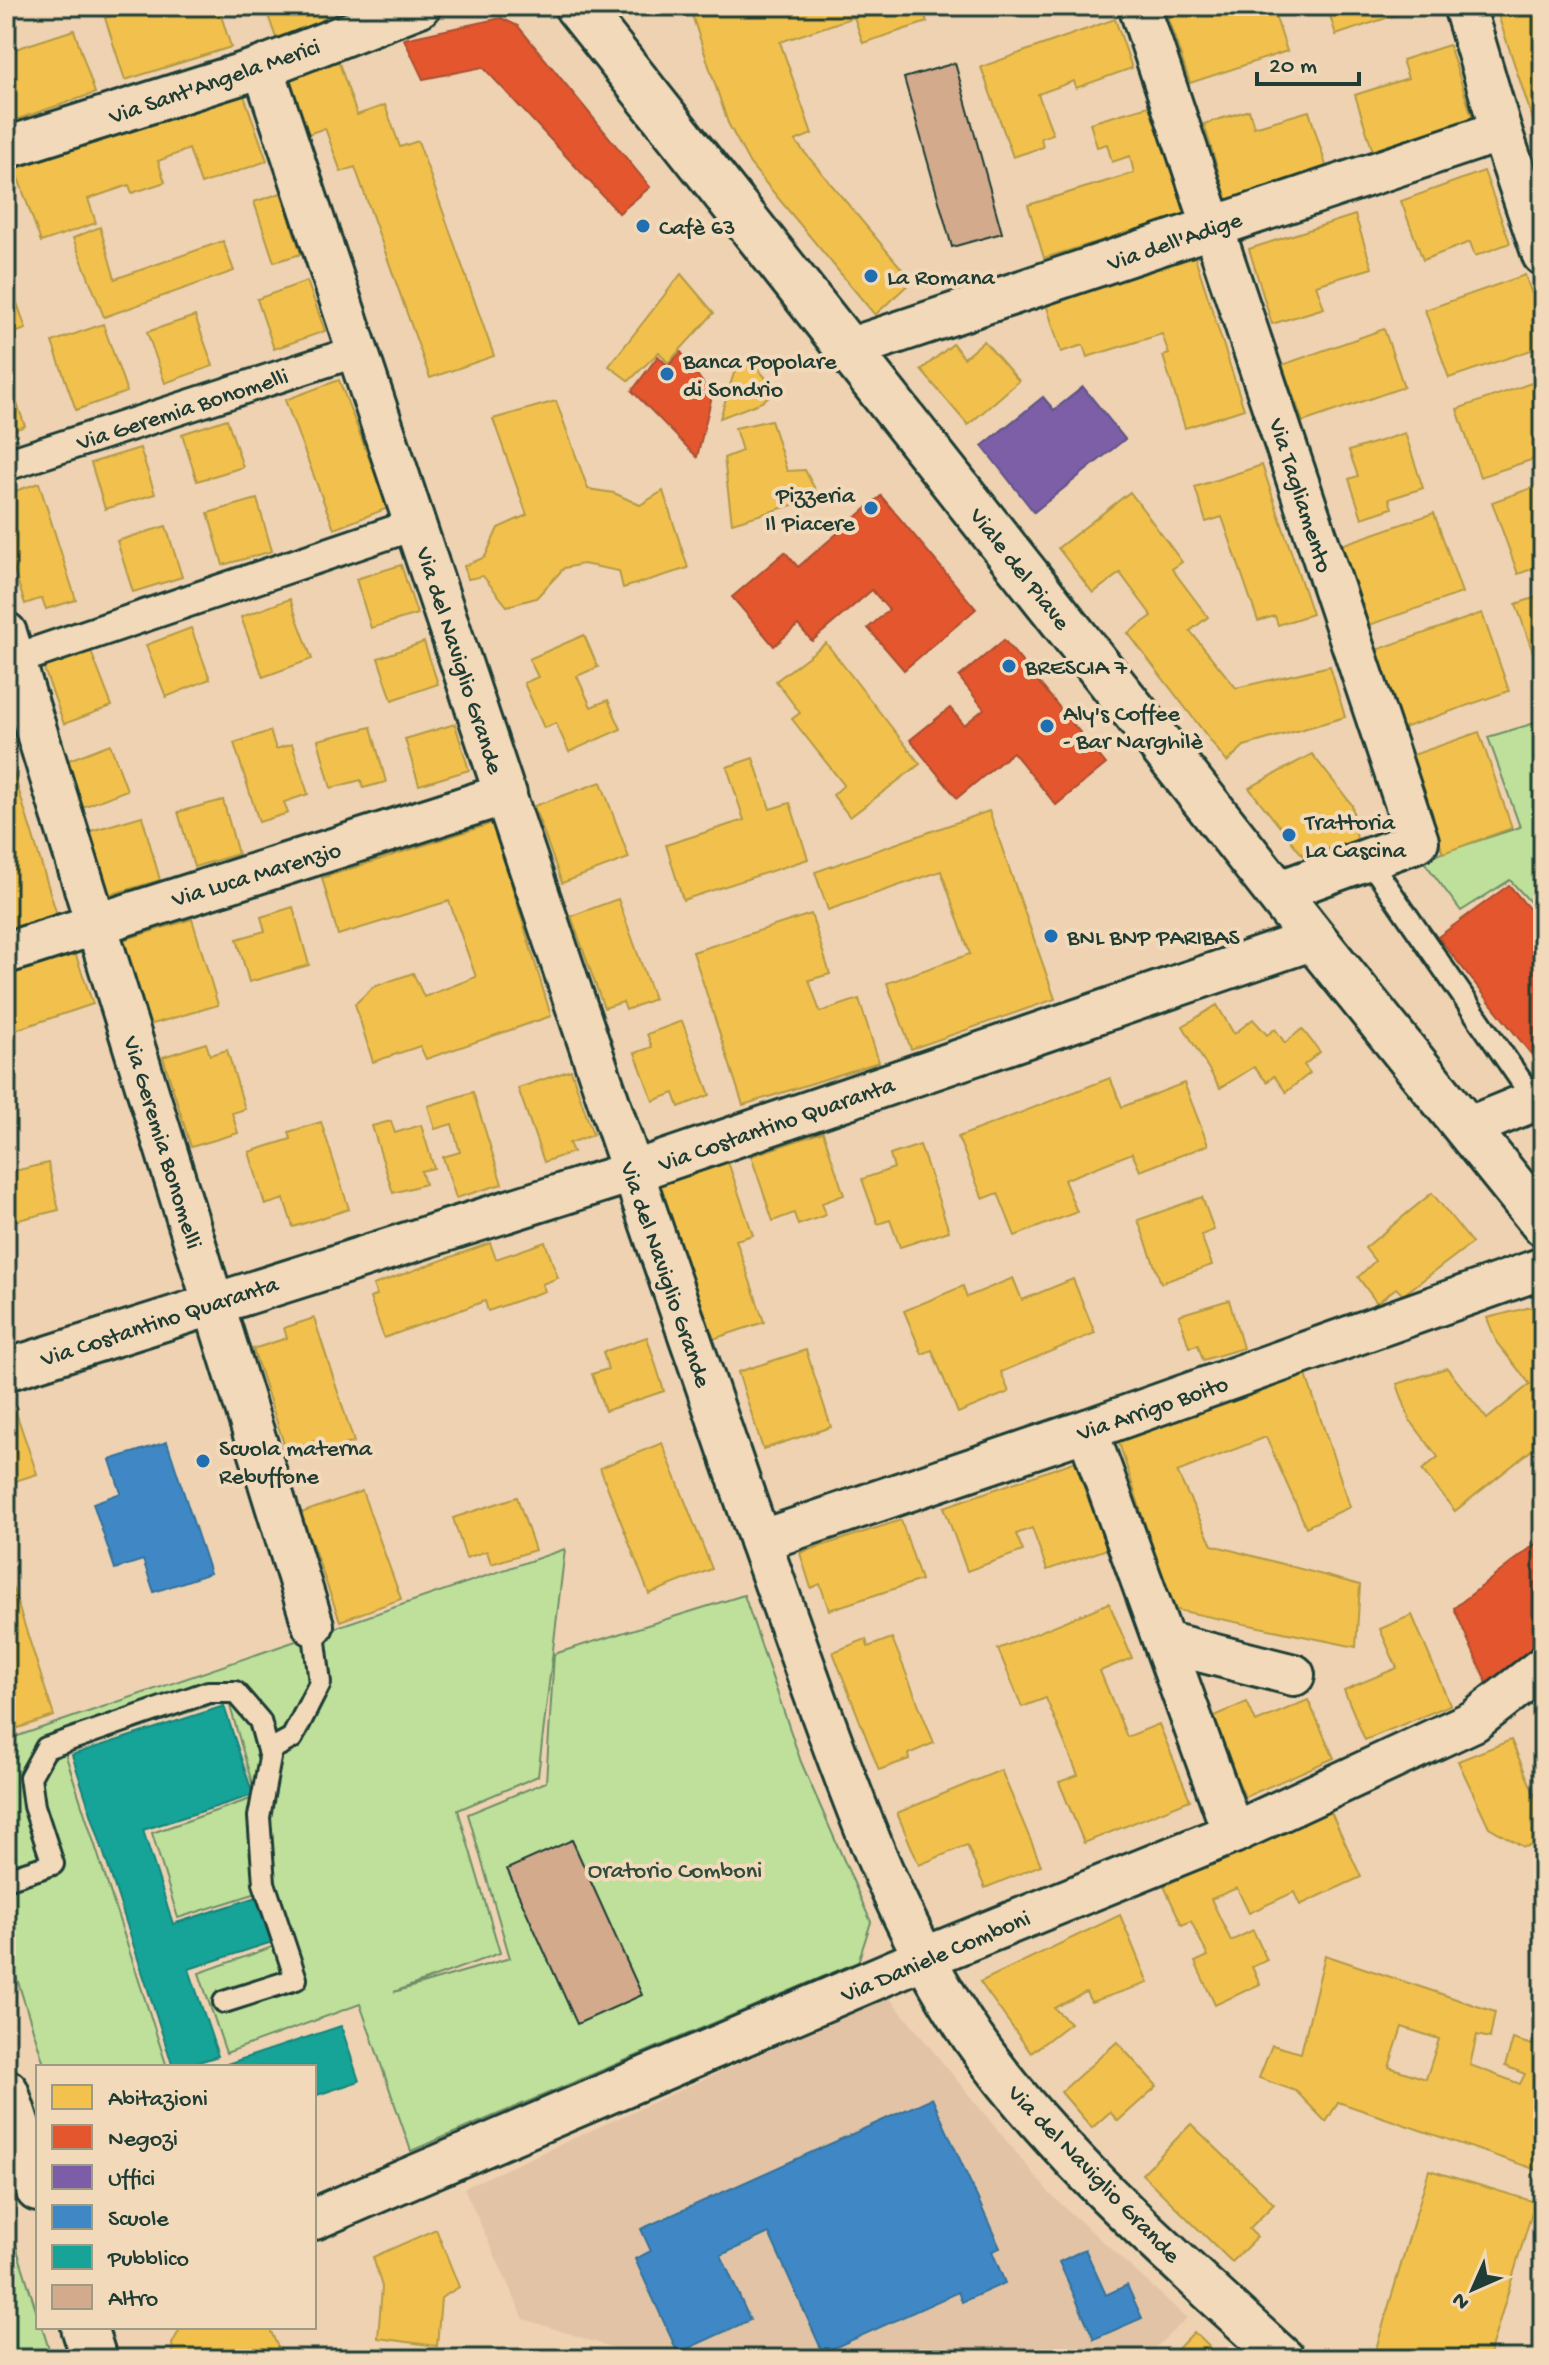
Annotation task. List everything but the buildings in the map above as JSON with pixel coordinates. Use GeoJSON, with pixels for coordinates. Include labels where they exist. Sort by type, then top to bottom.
{"type":"FeatureCollection","features":[{"type":"Feature","properties":{"kind":"main road","name":"Viale del Piave"},"geometry":{"type":"LineString","coordinates":[[577,6],[1314,939],[1543,1223]]}},
{"type":"Feature","properties":{"kind":"main road"},"geometry":{"type":"LineString","coordinates":[[6,2092],[36,2183]]}},
{"type":"Feature","properties":{"kind":"main road"},"geometry":{"type":"LineString","coordinates":[[85,2329],[94,2359]]}},
{"type":"Feature","properties":{"kind":"street","name":"Via Sant'Angela Merici"},"geometry":{"type":"LineString","coordinates":[[6,148],[263,67],[420,6]]}},
{"type":"Feature","properties":{"kind":"street","name":"Via Tagliamento"},"geometry":{"type":"LineString","coordinates":[[1139,6],[1418,841],[1277,892]]}},
{"type":"Feature","properties":{"kind":"street"},"geometry":{"type":"LineString","coordinates":[[1464,6],[1501,131],[1543,255]]}},
{"type":"Feature","properties":{"kind":"street","name":"Via del Naviglio Grande"},"geometry":{"type":"LineString","coordinates":[[263,67],[632,1172],[865,1834],[924,1958],[974,2039],[1033,2114],[1138,2224],[1284,2359]]}},
{"type":"Feature","properties":{"kind":"street","name":"Via dell'Adige"},"geometry":{"type":"LineString","coordinates":[[848,349],[1501,131]]}},
{"type":"Feature","properties":{"kind":"street","name":"Via Geremia Bonomelli"},"geometry":{"type":"LineString","coordinates":[[6,465],[358,351]]}},
{"type":"Feature","properties":{"kind":"street","name":"Via Geremia Bonomelli"},"geometry":{"type":"LineString","coordinates":[[313,1625],[10,646],[416,524]]}},
{"type":"Feature","properties":{"kind":"street","name":"Via Luca Marenzio"},"geometry":{"type":"LineString","coordinates":[[6,953],[506,794]]}},
{"type":"Feature","properties":{"kind":"street","name":"Via Costantino Quaranta"},"geometry":{"type":"LineString","coordinates":[[6,1370],[632,1172],[1314,939]]}},
{"type":"Feature","properties":{"kind":"street"},"geometry":{"type":"LineString","coordinates":[[1467,1128],[1539,1099]]}},
{"type":"Feature","properties":{"kind":"street","name":"Via Arrigo Boito"},"geometry":{"type":"LineString","coordinates":[[760,1541],[1087,1430],[1543,1268]]}},
{"type":"Feature","properties":{"kind":"street"},"geometry":{"type":"LineString","coordinates":[[1087,1430],[1233,1833]]}},
{"type":"Feature","properties":{"kind":"street"},"geometry":{"type":"LineString","coordinates":[[1164,1642],[1294,1675]]}},
{"type":"Feature","properties":{"kind":"street","name":"Via Daniele Comboni"},"geometry":{"type":"LineString","coordinates":[[316,2218],[924,1958],[1233,1833],[1474,1721],[1543,1667]]}},
{"type":"Feature","properties":{"kind":"lane"},"geometry":{"type":"LineString","coordinates":[[1368,859],[1539,1099]]}},
{"type":"Feature","properties":{"kind":"lane"},"geometry":{"type":"LineString","coordinates":[[268,1751],[292,1738],[320,1683],[313,1625]]}},
{"type":"Feature","properties":{"kind":"lane"},"geometry":{"type":"LineString","coordinates":[[6,1879],[53,1864],[34,1806],[30,1777],[46,1748],[208,1692],[235,1692],[260,1721],[270,1758],[259,1817],[264,1883],[296,1979],[224,2002]]}},
{"type":"Feature","properties":{"kind":"shaded area"},"geometry":{"type":"Polygon","coordinates":[[[888,1996],[1050,2194],[1187,2318],[1143,2359],[648,2359],[524,2319],[464,2188],[888,1996]]]}},
{"type":"Feature","properties":{"kind":"green space"},"geometry":{"type":"Polygon","coordinates":[[[1535,723],[1543,747],[1543,916],[1510,880],[1461,911],[1422,859],[1520,827],[1488,737],[1535,723]]]}},
{"type":"Feature","properties":{"kind":"green space","name":"Oratorio Comboni"},"geometry":{"type":"Polygon","coordinates":[[[565,1549],[538,1776],[458,1810],[500,1953],[394,1992],[510,1958],[468,1814],[546,1782],[554,1654],[744,1595],[801,1762],[871,1922],[858,1962],[411,2151],[360,2004],[226,2053],[199,1973],[278,1945],[260,1892],[178,1918],[152,1833],[256,1797],[228,1699],[65,1753],[166,2065],[44,2065],[6,1944],[6,1740],[565,1549]]]}},
{"type":"Feature","properties":{"kind":"green space"},"geometry":{"type":"Polygon","coordinates":[[[6,2224],[9,2224],[36,2310],[36,2329],[43,2329],[52,2359],[6,2359],[6,2224]]]}},
{"type":"Feature","properties":{"kind":"place","name":"Cafè 63"},"geometry":{"type":"Point","coordinates":[643,226]}},
{"type":"Feature","properties":{"kind":"place","name":"La Romana"},"geometry":{"type":"Point","coordinates":[871,276]}},
{"type":"Feature","properties":{"kind":"place","name":"Banca Popolare di Sondrio"},"geometry":{"type":"Point","coordinates":[667,374]}},
{"type":"Feature","properties":{"kind":"place","name":"Pizzeria Il Piacere"},"geometry":{"type":"Point","coordinates":[871,508]}},
{"type":"Feature","properties":{"kind":"place","name":"BRESCIA 7"},"geometry":{"type":"Point","coordinates":[1009,666]}},
{"type":"Feature","properties":{"kind":"place","name":"Aly's Coffee - Bar Narghilè"},"geometry":{"type":"Point","coordinates":[1047,726]}},
{"type":"Feature","properties":{"kind":"place","name":"Trattoria La Cascina"},"geometry":{"type":"Point","coordinates":[1289,835]}},
{"type":"Feature","properties":{"kind":"place","name":"BNL BNP PARIBAS"},"geometry":{"type":"Point","coordinates":[1051,936]}},
{"type":"Feature","properties":{"kind":"place","name":"Scuola materna Rebuffone"},"geometry":{"type":"Point","coordinates":[203,1461]}}]}
